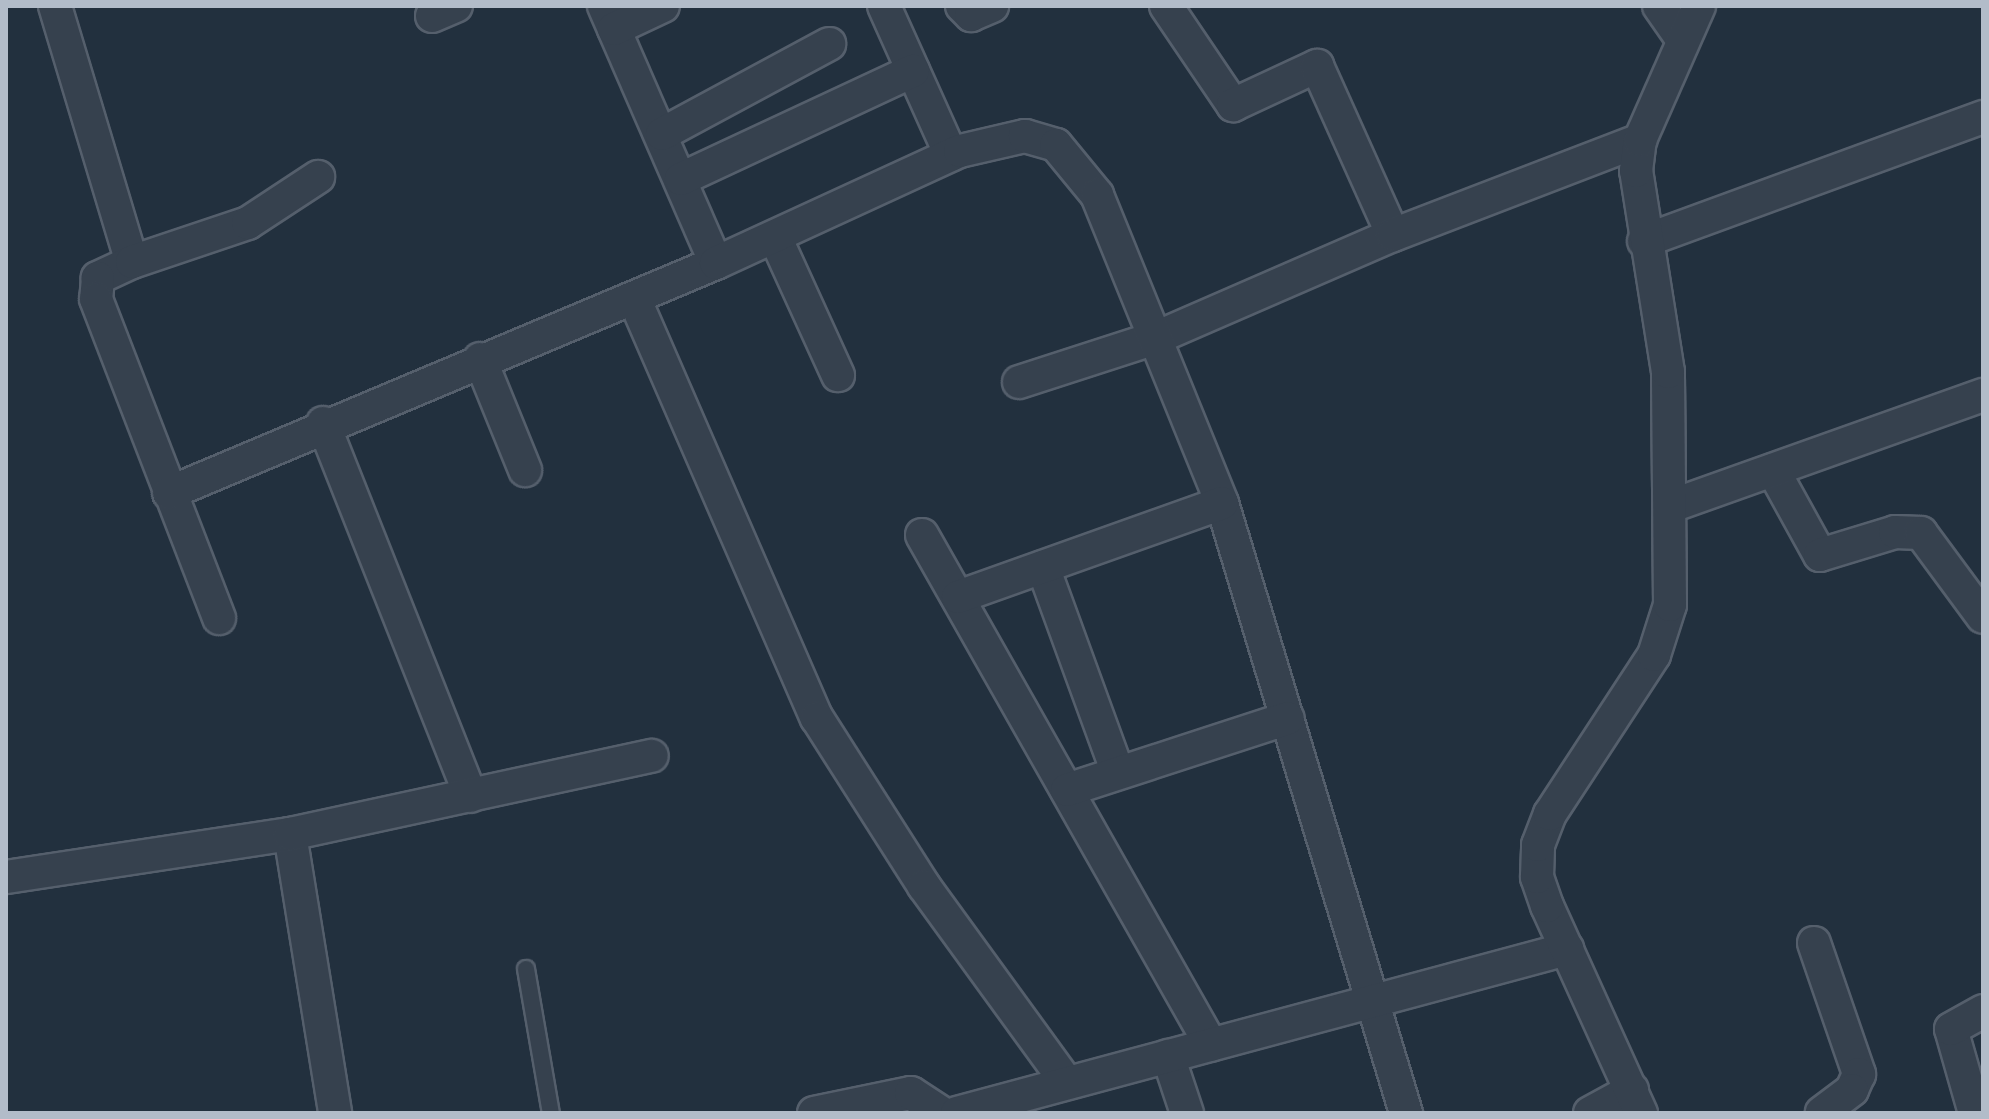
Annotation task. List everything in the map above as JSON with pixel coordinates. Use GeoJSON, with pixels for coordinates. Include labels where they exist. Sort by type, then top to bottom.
{"type":"FeatureCollection","features":[{"type":"Feature","properties":{"kind":"street"},"geometry":{"type":"LineString","coordinates":[[55,6],[132,262]]}},
{"type":"Feature","properties":{"kind":"street"},"geometry":{"type":"LineString","coordinates":[[663,6],[609,18],[716,263]]}},
{"type":"Feature","properties":{"kind":"street"},"geometry":{"type":"LineString","coordinates":[[884,6],[951,155]]}},
{"type":"Feature","properties":{"kind":"street"},"geometry":{"type":"LineString","coordinates":[[962,6],[971,15],[992,6]]}},
{"type":"Feature","properties":{"kind":"street"},"geometry":{"type":"LineString","coordinates":[[1166,6],[1233,105],[1317,66],[1393,235]]}},
{"type":"Feature","properties":{"kind":"street"},"geometry":{"type":"LineString","coordinates":[[1659,6],[1682,39]]}},
{"type":"Feature","properties":{"kind":"street"},"geometry":{"type":"LineString","coordinates":[[1590,1113],[1636,1102],[1537,877],[1538,845],[1550,814],[1654,655],[1673,577],[1668,372],[1636,200],[1640,140],[1699,6]]}},
{"type":"Feature","properties":{"kind":"street"},"geometry":{"type":"LineString","coordinates":[[662,134],[829,44]]}},
{"type":"Feature","properties":{"kind":"street"},"geometry":{"type":"LineString","coordinates":[[681,179],[913,71]]}},
{"type":"Feature","properties":{"kind":"street"},"geometry":{"type":"LineString","coordinates":[[1644,241],[1983,117]]}},
{"type":"Feature","properties":{"kind":"street"},"geometry":{"type":"LineString","coordinates":[[169,493],[323,423],[716,263],[994,138],[1025,136],[1056,145],[1097,195],[1158,337],[1222,503],[1375,1000],[1406,1113]]}},
{"type":"Feature","properties":{"kind":"street"},"geometry":{"type":"LineString","coordinates":[[1019,382],[1158,337],[1393,235],[1640,140]]}},
{"type":"Feature","properties":{"kind":"street"},"geometry":{"type":"LineString","coordinates":[[219,618],[96,299],[98,278],[132,262],[248,223],[318,177]]}},
{"type":"Feature","properties":{"kind":"street"},"geometry":{"type":"LineString","coordinates":[[775,237],[838,375]]}},
{"type":"Feature","properties":{"kind":"street"},"geometry":{"type":"LineString","coordinates":[[634,298],[817,718],[924,886],[1067,1083]]}},
{"type":"Feature","properties":{"kind":"street"},"geometry":{"type":"LineString","coordinates":[[480,359],[525,470]]}},
{"type":"Feature","properties":{"kind":"street"},"geometry":{"type":"LineString","coordinates":[[1671,506],[1983,395]]}},
{"type":"Feature","properties":{"kind":"street"},"geometry":{"type":"LineString","coordinates":[[323,423],[471,796]]}},
{"type":"Feature","properties":{"kind":"street"},"geometry":{"type":"LineString","coordinates":[[1773,470],[1820,555],[1895,532],[1921,533],[1983,617]]}},
{"type":"Feature","properties":{"kind":"street"},"geometry":{"type":"LineString","coordinates":[[958,597],[1222,503]]}},
{"type":"Feature","properties":{"kind":"street"},"geometry":{"type":"LineString","coordinates":[[922,535],[1211,1045]]}},
{"type":"Feature","properties":{"kind":"street"},"geometry":{"type":"LineString","coordinates":[[1043,567],[1118,773]]}},
{"type":"Feature","properties":{"kind":"street"},"geometry":{"type":"LineString","coordinates":[[1067,790],[1288,718]]}},
{"type":"Feature","properties":{"kind":"street"},"geometry":{"type":"LineString","coordinates":[[6,877],[290,834],[652,756]]}},
{"type":"Feature","properties":{"kind":"street"},"geometry":{"type":"LineString","coordinates":[[290,834],[335,1113]]}},
{"type":"Feature","properties":{"kind":"street"},"geometry":{"type":"LineString","coordinates":[[1814,943],[1859,1074],[1852,1090],[1822,1113]]}},
{"type":"Feature","properties":{"kind":"street"},"geometry":{"type":"LineString","coordinates":[[957,1113],[1567,949]]}},
{"type":"Feature","properties":{"kind":"street"},"geometry":{"type":"LineString","coordinates":[[1975,1113],[1951,1029],[1983,1011]]}},
{"type":"Feature","properties":{"kind":"street"},"geometry":{"type":"LineString","coordinates":[[1168,1056],[1187,1113]]}},
{"type":"Feature","properties":{"kind":"street"},"geometry":{"type":"LineString","coordinates":[[814,1113],[911,1093],[942,1113]]}},
{"type":"Feature","properties":{"kind":"lane"},"geometry":{"type":"LineString","coordinates":[[526,969],[551,1113]]}}]}
